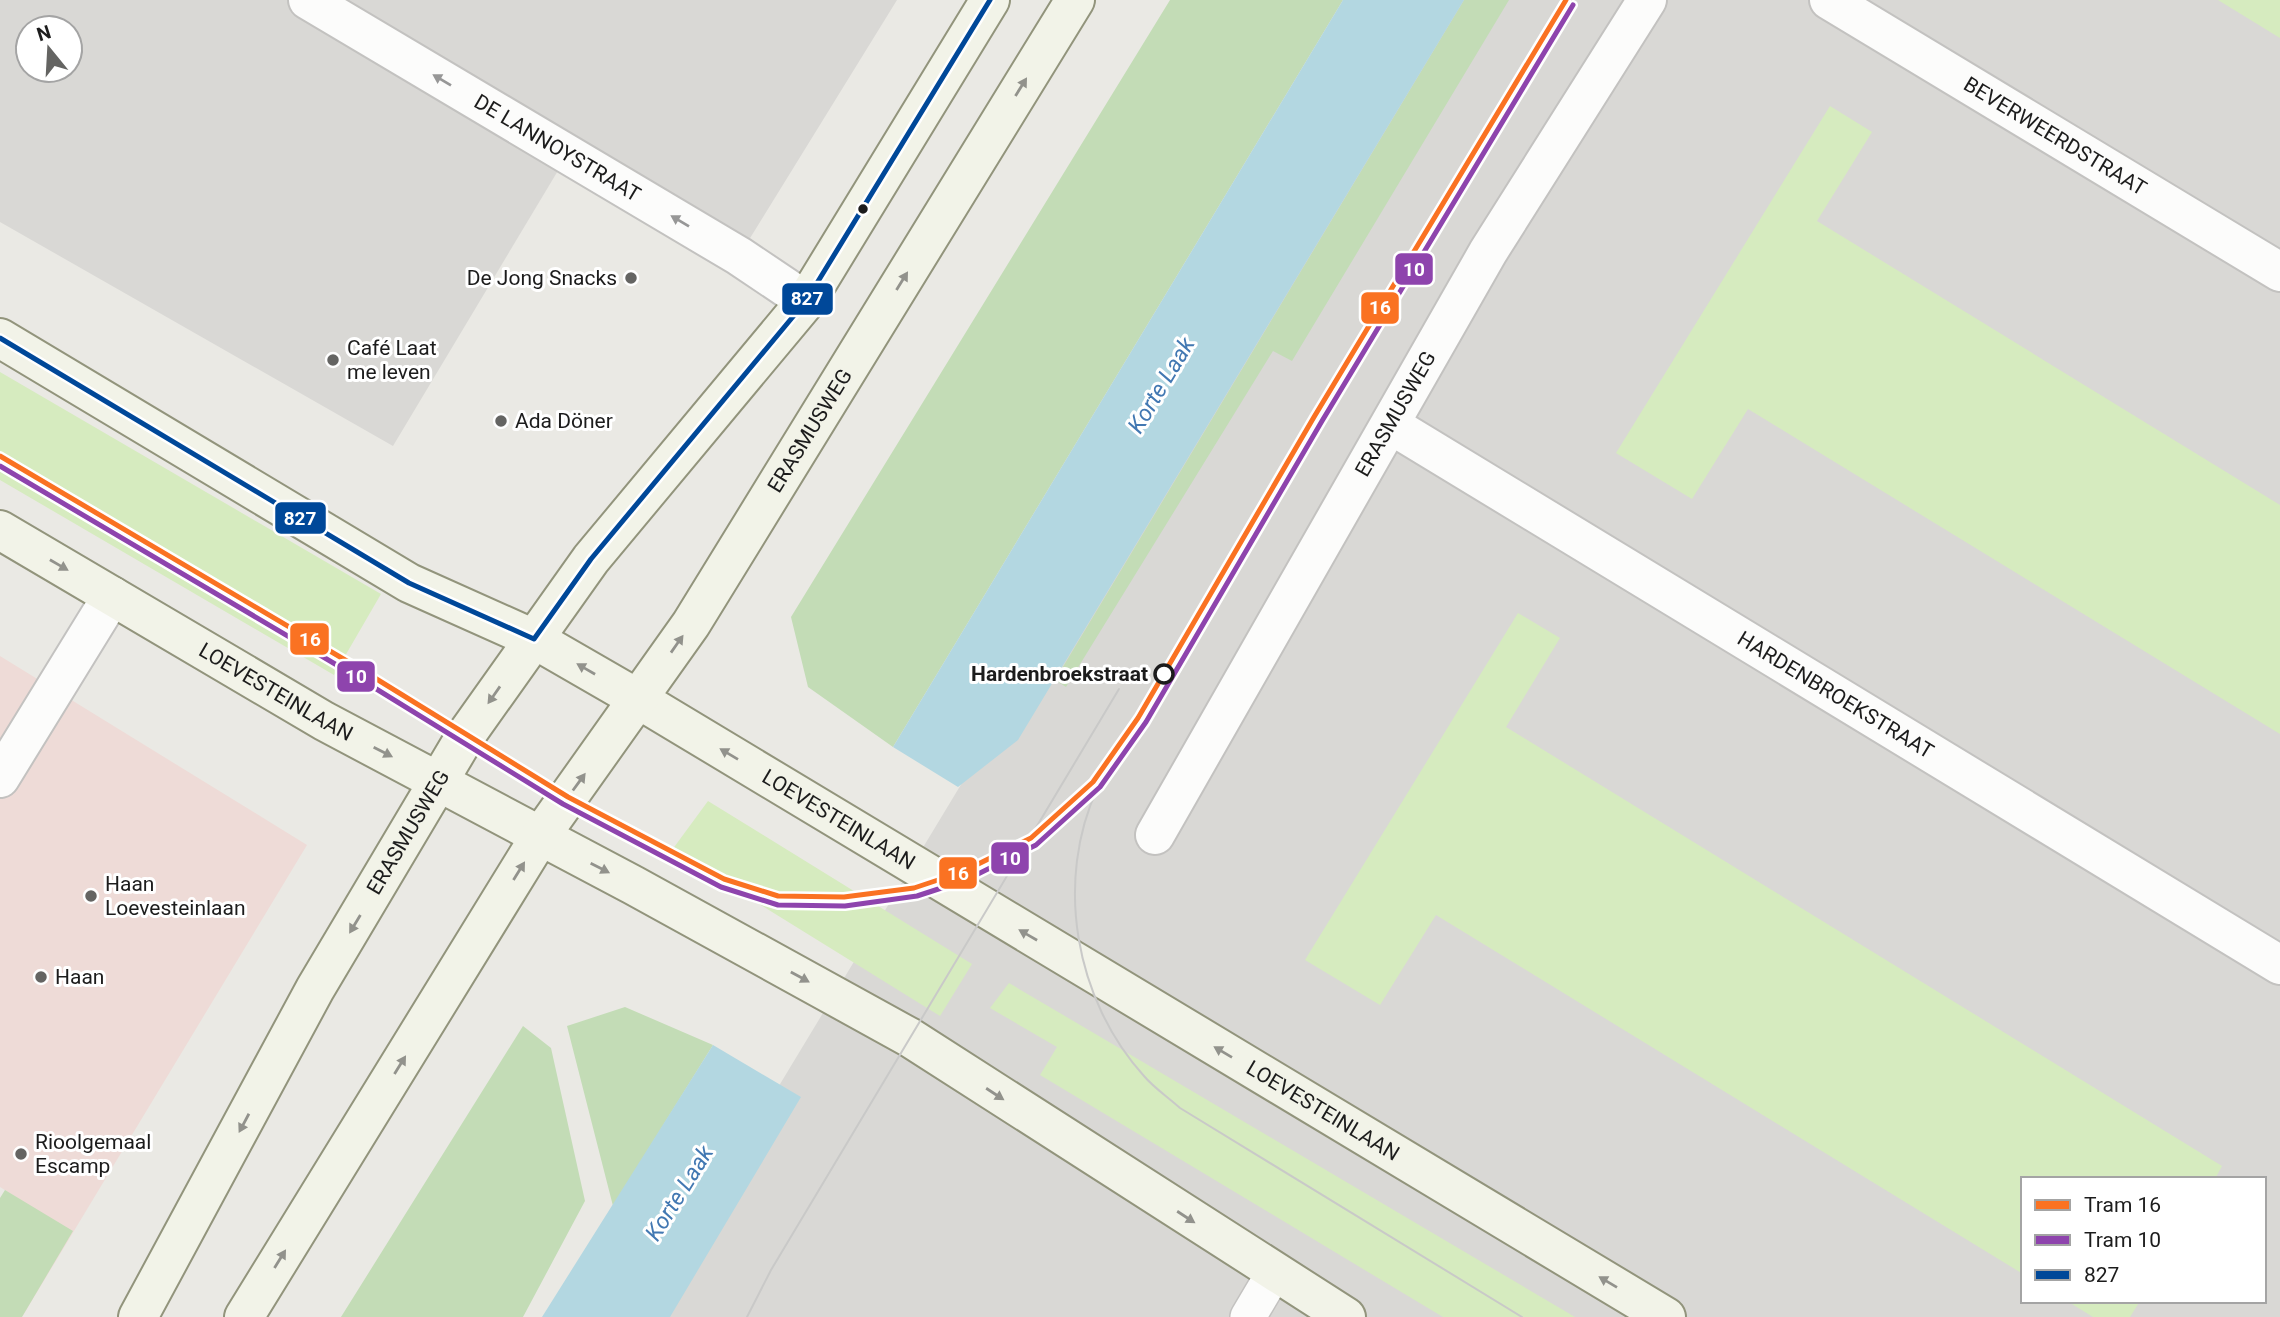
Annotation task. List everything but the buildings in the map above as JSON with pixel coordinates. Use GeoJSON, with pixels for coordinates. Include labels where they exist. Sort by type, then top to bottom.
{"type":"FeatureCollection","features":[{"type":"Feature","properties":{"kind":"main road","name":"ERASMUSWEG"},"geometry":{"type":"LineString","coordinates":[[138,1317],[315,989],[394,862],[438,780],[466,735],[591,559],[806,300],[990,0]]}},
{"type":"Feature","properties":{"kind":"main road","name":"ERASMUSWEG"},"geometry":{"type":"LineString","coordinates":[[244,1317],[540,838],[691,624],[1075,0]]}},
{"type":"Feature","properties":{"kind":"main road","name":"LOEVESTEINLAAN"},"geometry":{"type":"LineString","coordinates":[[0,338],[409,583],[534,639],[638,699],[1666,1317]]}},
{"type":"Feature","properties":{"kind":"main road","name":"LOEVESTEINLAAN"},"geometry":{"type":"LineString","coordinates":[[0,530],[324,721],[438,780],[540,838],[634,885],[909,1037],[1346,1317]]}},
{"type":"Feature","properties":{"kind":"street","name":"DE LANNOYSTRAAT"},"geometry":{"type":"LineString","coordinates":[[308,0],[739,256],[806,300]]}},
{"type":"Feature","properties":{"kind":"street","name":"ERASMUSWEG"},"geometry":{"type":"LineString","coordinates":[[1155,835],[1488,253],[1647,0]]}},
{"type":"Feature","properties":{"kind":"street","name":"BEVERWEERDSTRAAT"},"geometry":{"type":"LineString","coordinates":[[1829,0],[2280,272]]}},
{"type":"Feature","properties":{"kind":"street","name":"HARDENBROEKSTRAAT"},"geometry":{"type":"LineString","coordinates":[[1391,425],[2280,965]]}},
{"type":"Feature","properties":{"kind":"street"},"geometry":{"type":"LineString","coordinates":[[0,778],[112,596]]}},
{"type":"Feature","properties":{"kind":"lane"},"geometry":{"type":"LineString","coordinates":[[1248,1317],[1274,1273]]}},
{"type":"Feature","properties":{"kind":"shaded area"},"geometry":{"type":"Polygon","coordinates":[[[0,0],[897,0],[739,256],[568,154],[393,446],[0,222],[0,0]]]}},
{"type":"Feature","properties":{"kind":"shaded area"},"geometry":{"type":"Polygon","coordinates":[[[1435,0],[2280,0],[2280,1317],[645,1317],[768,1104],[1435,0]]]}},
{"type":"Feature","properties":{"kind":"shaded area"},"geometry":{"type":"Polygon","coordinates":[[[0,656],[307,845],[22,1317],[0,1317],[33,1208],[0,1187],[0,656]]]}},
{"type":"Feature","properties":{"kind":"green space"},"geometry":{"type":"Polygon","coordinates":[[[1170,0],[1343,0],[893,747],[808,687],[791,617],[1170,0]]]}},
{"type":"Feature","properties":{"kind":"green space"},"geometry":{"type":"Polygon","coordinates":[[[1464,0],[1509,0],[1292,361],[1273,351],[1066,687],[1055,680],[1464,0]]]}},
{"type":"Feature","properties":{"kind":"green space"},"geometry":{"type":"Polygon","coordinates":[[[2218,0],[2280,0],[2280,38],[2218,0]]]}},
{"type":"Feature","properties":{"kind":"green space"},"geometry":{"type":"Polygon","coordinates":[[[1830,106],[1872,132],[1817,221],[2280,505],[2280,734],[1748,409],[1692,499],[1616,453],[1830,106]]]}},
{"type":"Feature","properties":{"kind":"green space"},"geometry":{"type":"Polygon","coordinates":[[[0,372],[381,594],[334,675],[0,480],[0,372]]]}},
{"type":"Feature","properties":{"kind":"green space"},"geometry":{"type":"Polygon","coordinates":[[[1518,613],[1560,638],[1506,727],[2222,1166],[2216,1177],[2021,1177],[2021,1273],[1436,915],[1380,1005],[1305,960],[1518,613]]]}},
{"type":"Feature","properties":{"kind":"green space"},"geometry":{"type":"Polygon","coordinates":[[[708,801],[972,964],[940,1016],[672,850],[708,801]]]}},
{"type":"Feature","properties":{"kind":"green space"},"geometry":{"type":"Polygon","coordinates":[[[1009,983],[1575,1317],[1443,1317],[1040,1075],[1057,1047],[990,1008],[1009,983]]]}},
{"type":"Feature","properties":{"kind":"green space"},"geometry":{"type":"Polygon","coordinates":[[[625,1007],[713,1045],[613,1206],[567,1026],[625,1007]]]}},
{"type":"Feature","properties":{"kind":"green space"},"geometry":{"type":"Polygon","coordinates":[[[523,1026],[551,1048],[585,1201],[523,1317],[341,1317],[523,1026]]]}},
{"type":"Feature","properties":{"kind":"green space"},"geometry":{"type":"Polygon","coordinates":[[[5,1190],[73,1231],[22,1317],[0,1317],[0,1198],[5,1190]]]}},
{"type":"Feature","properties":{"kind":"green space"},"geometry":{"type":"Polygon","coordinates":[[[2070,1303],[2139,1303],[2130,1317],[2093,1317],[2070,1303]]]}},
{"type":"Feature","properties":{"kind":"water","name":"Korte Laak"},"geometry":{"type":"Polygon","coordinates":[[[1343,0],[1464,0],[1018,740],[958,787],[893,747],[1343,0]]]}},
{"type":"Feature","properties":{"kind":"water","name":"Korte Laak"},"geometry":{"type":"Polygon","coordinates":[[[713,1045],[801,1097],[670,1317],[542,1317],[713,1045]]]}},
{"type":"Feature","properties":{"kind":"tram line","name":"16"},"geometry":{"type":"LineString","coordinates":[[0,456],[357,667],[568,797],[724,879],[778,896],[844,897],[914,888],[962,872],[1031,838],[1093,782],[1138,718],[1314,417],[1566,0]]}},
{"type":"Feature","properties":{"kind":"tram line","name":"10"},"geometry":{"type":"LineString","coordinates":[[0,466],[352,674],[563,804],[721,887],[778,905],[845,906],[917,896],[966,880],[1036,845],[1100,787],[1146,722],[1322,421],[1573,5]]}},
{"type":"Feature","properties":{"kind":"tram line"},"geometry":{"type":"LineString","coordinates":[[747,1317],[771,1270],[1119,689]]}},
{"type":"Feature","properties":{"kind":"tram line"},"geometry":{"type":"LineString","coordinates":[[1138,718],[1098,787],[1085,823],[1077,861],[1075,900],[1079,938],[1088,976],[1102,1012],[1120,1046],[1148,1080],[1180,1108],[1522,1317]]}},
{"type":"Feature","properties":{"kind":"transit line","name":"827"},"geometry":{"type":"LineString","coordinates":[[0,338],[409,583],[534,639],[591,559],[806,301],[990,0]]}},
{"type":"Feature","properties":{"kind":"place","name":"De Jong Snacks"},"geometry":{"type":"Point","coordinates":[631,278]}},
{"type":"Feature","properties":{"kind":"place","name":"Café Laat me leven"},"geometry":{"type":"Point","coordinates":[333,360]}},
{"type":"Feature","properties":{"kind":"place","name":"Ada Döner"},"geometry":{"type":"Point","coordinates":[501,421]}},
{"type":"Feature","properties":{"kind":"place","name":"Hardenbroekstraat"},"geometry":{"type":"Point","coordinates":[1164,674]}},
{"type":"Feature","properties":{"kind":"place","name":"Haan Loevesteinlaan"},"geometry":{"type":"Point","coordinates":[91,896]}},
{"type":"Feature","properties":{"kind":"place","name":"Haan"},"geometry":{"type":"Point","coordinates":[41,977]}},
{"type":"Feature","properties":{"kind":"place","name":"Rioolgemaal Escamp"},"geometry":{"type":"Point","coordinates":[21,1154]}}]}
